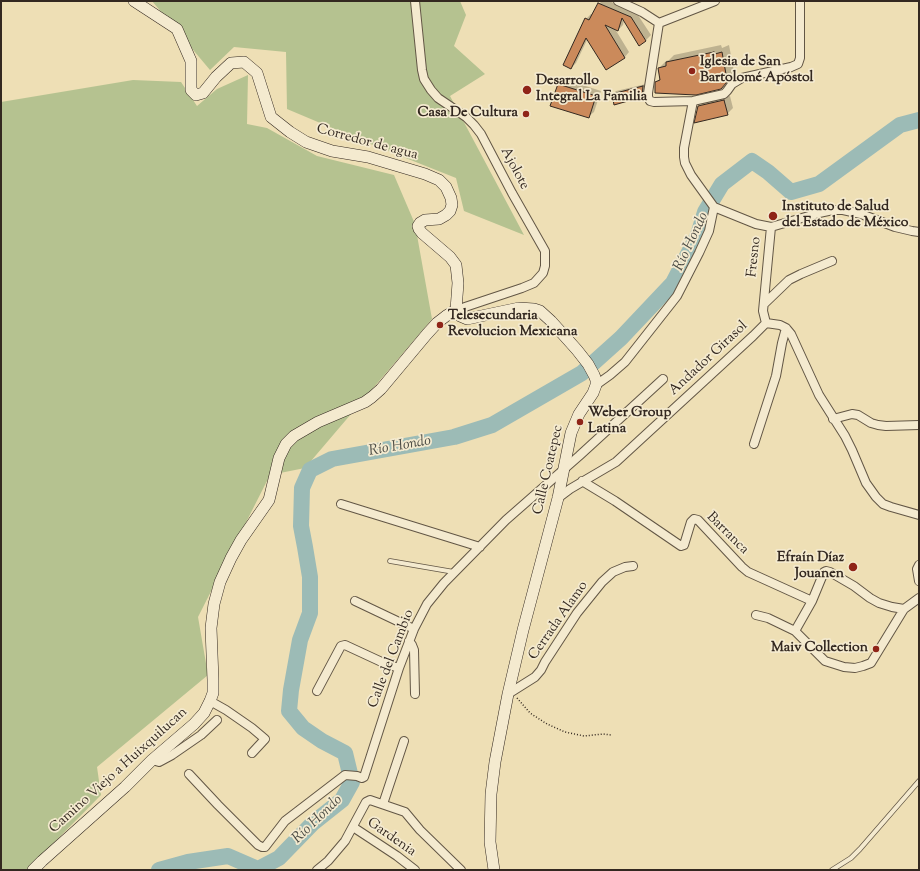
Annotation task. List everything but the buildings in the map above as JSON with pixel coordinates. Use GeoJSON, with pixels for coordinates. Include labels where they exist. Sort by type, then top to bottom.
{"type":"FeatureCollection","features":[{"type":"Feature","properties":{"kind":"main road","name":"Corredor de agua"},"geometry":{"type":"LineString","coordinates":[[134,1],[177,29],[191,61],[191,90],[196,95],[203,93],[231,63],[244,62],[256,73],[270,117],[306,142],[332,151],[368,157],[425,174],[439,180],[446,187],[451,198],[452,205],[450,211],[439,219],[425,220],[418,226],[422,233],[450,257],[456,265],[458,274],[456,310]]}},
{"type":"Feature","properties":{"kind":"main road"},"geometry":{"type":"LineString","coordinates":[[456,310],[460,316],[467,318],[519,308],[540,311],[577,350],[588,364],[595,380]]}},
{"type":"Feature","properties":{"kind":"main road","name":"Camino Viejo a Huixquilucan"},"geometry":{"type":"LineString","coordinates":[[33,870],[152,760],[194,724],[204,713],[213,693],[211,628],[214,604],[220,582],[241,540],[269,500],[279,458],[286,444],[294,436],[318,422],[365,402],[372,397],[381,389],[426,334],[437,323],[456,310]]}},
{"type":"Feature","properties":{"kind":"main road","name":"Calle Coatepec"},"geometry":{"type":"LineString","coordinates":[[494,870],[490,842],[490,794],[495,762],[523,630],[558,498],[571,433],[579,414],[593,393],[595,380]]}},
{"type":"Feature","properties":{"kind":"street","name":"Ajolote"},"geometry":{"type":"LineString","coordinates":[[415,1],[424,79],[438,98],[474,124],[481,134],[545,251],[545,266],[543,272],[534,282],[522,288],[456,310]]}},
{"type":"Feature","properties":{"kind":"street"},"geometry":{"type":"LineString","coordinates":[[618,1],[642,12],[659,23]]}},
{"type":"Feature","properties":{"kind":"street"},"geometry":{"type":"LineString","coordinates":[[659,23],[715,1]]}},
{"type":"Feature","properties":{"kind":"street"},"geometry":{"type":"LineString","coordinates":[[659,23],[648,97],[654,102],[693,101],[724,94],[732,84],[742,78],[791,67],[798,64],[800,58],[800,1]]}},
{"type":"Feature","properties":{"kind":"street"},"geometry":{"type":"LineString","coordinates":[[693,101],[684,148],[685,162],[691,175],[712,205],[756,224],[772,227]]}},
{"type":"Feature","properties":{"kind":"street","name":"Calle Coatepec"},"geometry":{"type":"LineString","coordinates":[[595,380],[610,375],[624,362],[677,296],[709,231],[712,205]]}},
{"type":"Feature","properties":{"kind":"street","name":"Fresno"},"geometry":{"type":"LineString","coordinates":[[766,323],[763,311],[772,227],[818,213],[843,210],[861,214],[895,228],[919,232]]}},
{"type":"Feature","properties":{"kind":"street"},"geometry":{"type":"LineString","coordinates":[[764,304],[789,280],[832,261]]}},
{"type":"Feature","properties":{"kind":"street","name":"Andador Girasol"},"geometry":{"type":"LineString","coordinates":[[558,498],[582,481],[616,462],[766,323],[780,325],[786,328]]}},
{"type":"Feature","properties":{"kind":"street"},"geometry":{"type":"LineString","coordinates":[[786,328],[792,334],[819,395],[852,450],[866,483],[876,498],[883,504],[919,515]]}},
{"type":"Feature","properties":{"kind":"street"},"geometry":{"type":"LineString","coordinates":[[754,444],[776,376],[786,328]]}},
{"type":"Feature","properties":{"kind":"street","name":"Calle del Cambio"},"geometry":{"type":"LineString","coordinates":[[188,774],[258,845],[262,847],[265,847],[285,821],[345,775],[357,776],[361,778],[364,777],[399,668],[414,629],[427,604],[454,572],[506,520],[663,379]]}},
{"type":"Feature","properties":{"kind":"street"},"geometry":{"type":"LineString","coordinates":[[833,419],[858,414],[871,423],[878,425],[919,424]]}},
{"type":"Feature","properties":{"kind":"street","name":"Barranca"},"geometry":{"type":"LineString","coordinates":[[582,481],[615,501],[681,546],[684,545],[691,522],[694,519],[698,520],[748,572],[812,601]]}},
{"type":"Feature","properties":{"kind":"street"},"geometry":{"type":"LineString","coordinates":[[341,504],[480,547]]}},
{"type":"Feature","properties":{"kind":"street"},"geometry":{"type":"LineString","coordinates":[[919,565],[917,569],[919,581]]}},
{"type":"Feature","properties":{"kind":"street","name":"Cerrada Alamo"},"geometry":{"type":"LineString","coordinates":[[510,693],[535,676],[541,670],[577,613],[602,582],[613,572],[632,566]]}},
{"type":"Feature","properties":{"kind":"street"},"geometry":{"type":"LineString","coordinates":[[795,630],[812,601],[824,572],[828,572],[854,586],[879,603],[904,609]]}},
{"type":"Feature","properties":{"kind":"street"},"geometry":{"type":"LineString","coordinates":[[756,615],[768,618],[795,630],[825,661],[844,667],[855,668],[871,663],[904,609],[919,598]]}},
{"type":"Feature","properties":{"kind":"street"},"geometry":{"type":"LineString","coordinates":[[355,601],[414,629]]}},
{"type":"Feature","properties":{"kind":"street"},"geometry":{"type":"LineString","coordinates":[[409,641],[414,650],[415,694]]}},
{"type":"Feature","properties":{"kind":"street"},"geometry":{"type":"LineString","coordinates":[[317,691],[341,646],[345,645],[386,664],[399,668]]}},
{"type":"Feature","properties":{"kind":"street"},"geometry":{"type":"LineString","coordinates":[[210,701],[226,710],[265,739],[252,753]]}},
{"type":"Feature","properties":{"kind":"street"},"geometry":{"type":"LineString","coordinates":[[152,760],[159,762],[172,755],[201,735],[217,720]]}},
{"type":"Feature","properties":{"kind":"street"},"geometry":{"type":"LineString","coordinates":[[383,804],[404,741]]}},
{"type":"Feature","properties":{"kind":"street"},"geometry":{"type":"LineString","coordinates":[[317,870],[328,861],[345,841],[366,802],[370,800],[405,812],[420,830],[461,870]]}},
{"type":"Feature","properties":{"kind":"street","name":"Gardenia"},"geometry":{"type":"LineString","coordinates":[[353,827],[397,856],[415,870]]}},
{"type":"Feature","properties":{"kind":"lane"},"geometry":{"type":"LineString","coordinates":[[390,561],[454,572]]}},
{"type":"Feature","properties":{"kind":"lane"},"geometry":{"type":"LineString","coordinates":[[832,870],[851,858],[860,850],[919,781]]}},
{"type":"Feature","properties":{"kind":"path"},"geometry":{"type":"LineString","coordinates":[[510,693],[530,713],[547,724],[565,732],[584,736],[603,734],[612,735]]}},
{"type":"Feature","properties":{"kind":"green space"},"geometry":{"type":"Polygon","coordinates":[[[152,1],[460,1],[466,15],[454,46],[485,74],[450,96],[524,235],[464,211],[456,178],[287,109],[286,52],[234,47],[210,70],[152,1]]]}},
{"type":"Feature","properties":{"kind":"green space"},"geometry":{"type":"Polygon","coordinates":[[[248,75],[247,124],[267,128],[317,156],[394,175],[415,224],[432,319],[305,468],[270,475],[198,617],[208,675],[97,767],[101,795],[27,870],[1,870],[1,102],[133,80],[181,82],[197,106],[217,89],[248,75]]]}},
{"type":"Feature","properties":{"kind":"waterway","name":"Río Hondo"},"geometry":{"type":"LineString","coordinates":[[159,870],[188,862],[228,856],[258,869],[279,858],[313,823],[342,800],[352,782],[345,753],[322,741],[303,728],[289,711],[291,690],[300,640],[310,613],[310,577],[301,526],[302,488],[310,470],[332,459],[454,437],[492,425],[582,373],[621,338],[673,283],[698,235],[705,212],[722,184],[752,161],[768,172],[791,192],[819,184],[900,125],[919,120]]}},
{"type":"Feature","properties":{"kind":"place","name":"Iglesia de San Bartolomé Apóstol"},"geometry":{"type":"Point","coordinates":[692,71]}},
{"type":"Feature","properties":{"kind":"place","name":"Desarrollo Integral La Familia"},"geometry":{"type":"Point","coordinates":[527,90]}},
{"type":"Feature","properties":{"kind":"place","name":"Casa De Cultura"},"geometry":{"type":"Point","coordinates":[526,114]}},
{"type":"Feature","properties":{"kind":"place","name":"Instituto de Salud del Estado de México"},"geometry":{"type":"Point","coordinates":[773,216]}},
{"type":"Feature","properties":{"kind":"place","name":"Telesecundaria Revolucion Mexicana"},"geometry":{"type":"Point","coordinates":[440,325]}},
{"type":"Feature","properties":{"kind":"place","name":"Weber Group Latina"},"geometry":{"type":"Point","coordinates":[580,422]}},
{"type":"Feature","properties":{"kind":"place","name":"Efraín Díaz Jouanen"},"geometry":{"type":"Point","coordinates":[853,567]}},
{"type":"Feature","properties":{"kind":"place","name":"Maiv Collection"},"geometry":{"type":"Point","coordinates":[876,649]}}]}
